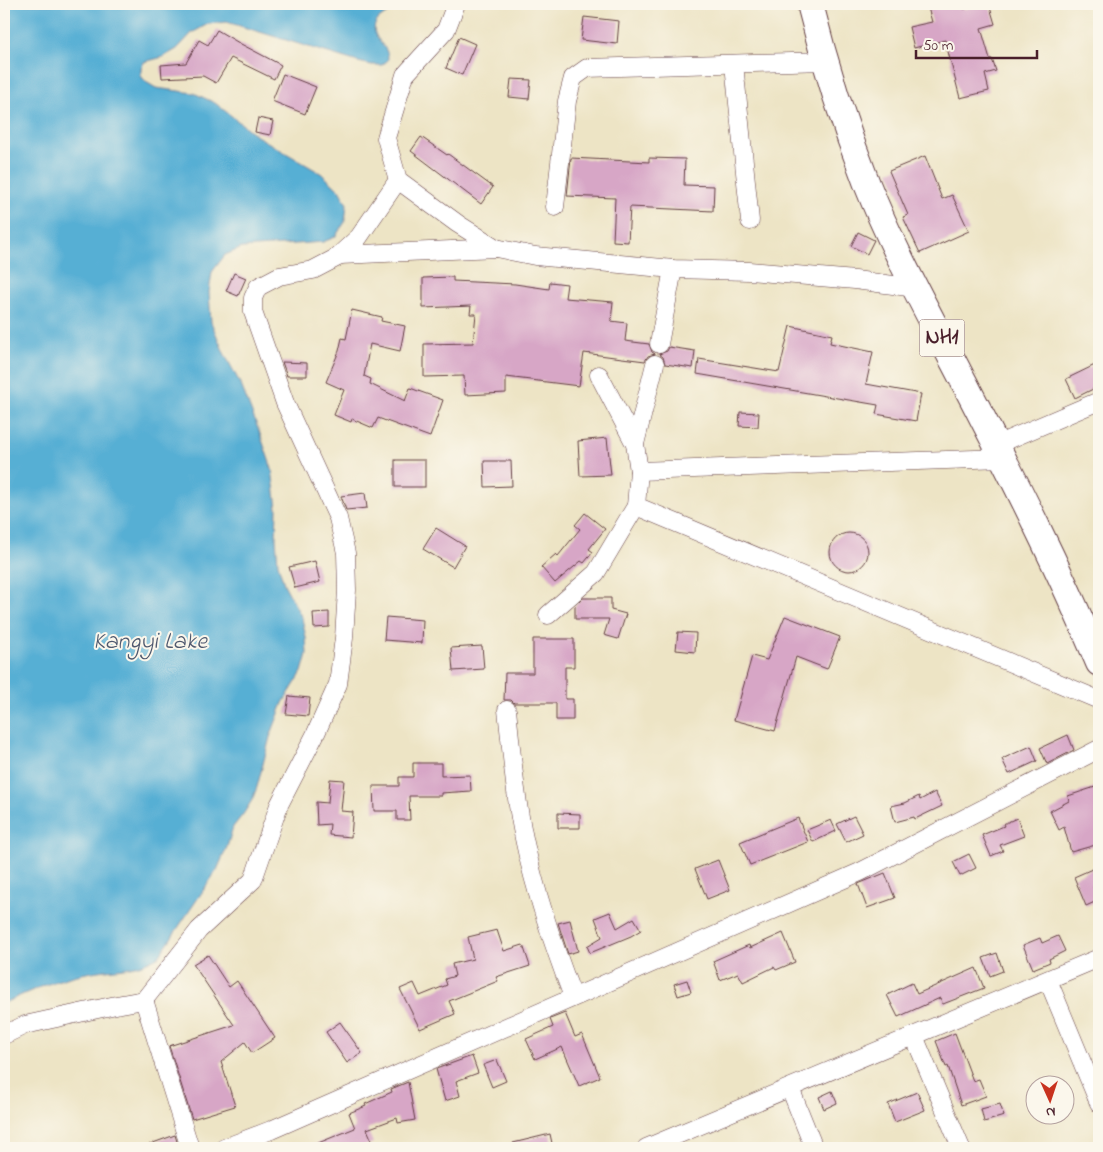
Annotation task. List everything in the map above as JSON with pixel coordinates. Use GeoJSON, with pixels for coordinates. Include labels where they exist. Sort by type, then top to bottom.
{"type":"FeatureCollection","features":[{"type":"Feature","properties":{"kind":"highway","name":"NH1"},"geometry":{"type":"LineString","coordinates":[[810,4],[843,119],[868,185],[916,288],[1000,452],[1075,607],[1099,663]]}},
{"type":"Feature","properties":{"kind":"street"},"geometry":{"type":"LineString","coordinates":[[456,4],[446,30],[405,75],[386,138],[398,180],[458,224],[496,248]]}},
{"type":"Feature","properties":{"kind":"street"},"geometry":{"type":"LineString","coordinates":[[555,207],[566,101],[573,78],[587,68],[825,61]]}},
{"type":"Feature","properties":{"kind":"street"},"geometry":{"type":"LineString","coordinates":[[734,64],[750,222]]}},
{"type":"Feature","properties":{"kind":"street"},"geometry":{"type":"LineString","coordinates":[[4,1035],[26,1025],[144,1000],[199,930],[253,880],[279,804],[316,733],[338,684],[347,590],[346,553],[338,518],[285,404],[253,312],[253,298],[258,287],[279,276],[313,270],[340,255],[359,237],[398,180]]}},
{"type":"Feature","properties":{"kind":"street"},"geometry":{"type":"LineString","coordinates":[[340,255],[496,248],[535,256],[673,269],[749,271],[855,280],[916,288]]}},
{"type":"Feature","properties":{"kind":"street"},"geometry":{"type":"LineString","coordinates":[[659,344],[673,269]]}},
{"type":"Feature","properties":{"kind":"street"},"geometry":{"type":"LineString","coordinates":[[635,444],[655,364]]}},
{"type":"Feature","properties":{"kind":"street"},"geometry":{"type":"LineString","coordinates":[[548,615],[596,573],[636,506],[639,470],[635,444],[599,375]]}},
{"type":"Feature","properties":{"kind":"street"},"geometry":{"type":"LineString","coordinates":[[639,470],[1000,452],[1099,401]]}},
{"type":"Feature","properties":{"kind":"street"},"geometry":{"type":"LineString","coordinates":[[636,506],[1099,700]]}},
{"type":"Feature","properties":{"kind":"street"},"geometry":{"type":"LineString","coordinates":[[507,710],[524,842],[556,952],[573,997]]}},
{"type":"Feature","properties":{"kind":"street"},"geometry":{"type":"LineString","coordinates":[[224,1148],[246,1144],[272,1130],[860,872],[1099,749]]}},
{"type":"Feature","properties":{"kind":"street"},"geometry":{"type":"LineString","coordinates":[[658,1146],[790,1088],[1099,958]]}},
{"type":"Feature","properties":{"kind":"street"},"geometry":{"type":"LineString","coordinates":[[1048,980],[1099,1103]]}},
{"type":"Feature","properties":{"kind":"street"},"geometry":{"type":"LineString","coordinates":[[144,1000],[190,1148]]}},
{"type":"Feature","properties":{"kind":"street"},"geometry":{"type":"LineString","coordinates":[[914,1036],[961,1148]]}},
{"type":"Feature","properties":{"kind":"street"},"geometry":{"type":"LineString","coordinates":[[790,1088],[814,1148]]}},
{"type":"Feature","properties":{"kind":"water","name":"Kangyi Lake"},"geometry":{"type":"Polygon","coordinates":[[[4,4],[409,4],[383,16],[375,26],[374,32],[387,53],[388,60],[382,65],[358,62],[227,22],[208,24],[192,33],[177,49],[163,57],[144,62],[141,69],[141,76],[146,82],[156,88],[194,93],[215,103],[257,136],[322,174],[339,190],[347,204],[345,222],[335,237],[323,242],[242,248],[225,255],[212,272],[209,292],[211,322],[224,353],[241,385],[272,469],[277,508],[276,539],[278,564],[284,584],[302,618],[307,654],[302,672],[283,703],[270,737],[252,800],[233,827],[217,870],[159,956],[133,966],[69,977],[4,1003],[4,4]]]}},
{"type":"Feature","properties":{"kind":"building"},"geometry":{"type":"Polygon","coordinates":[[[927,4],[963,4],[964,9],[989,4],[995,24],[981,28],[990,59],[992,59],[996,71],[985,74],[989,91],[960,98],[945,40],[914,48],[909,27],[932,22],[927,4]]]}},
{"type":"Feature","properties":{"kind":"building"},"geometry":{"type":"Polygon","coordinates":[[[584,17],[619,21],[617,44],[581,40],[584,17]]]}},
{"type":"Feature","properties":{"kind":"building"},"geometry":{"type":"Polygon","coordinates":[[[217,30],[281,65],[274,79],[231,58],[216,83],[203,76],[162,78],[161,65],[186,63],[199,40],[208,45],[217,30]]]}},
{"type":"Feature","properties":{"kind":"building"},"geometry":{"type":"Polygon","coordinates":[[[459,37],[475,44],[462,75],[446,68],[459,37]]]}},
{"type":"Feature","properties":{"kind":"building"},"geometry":{"type":"Polygon","coordinates":[[[283,74],[316,87],[305,114],[272,101],[283,74]]]}},
{"type":"Feature","properties":{"kind":"building"},"geometry":{"type":"Polygon","coordinates":[[[511,79],[531,80],[529,99],[509,97],[511,79]]]}},
{"type":"Feature","properties":{"kind":"building"},"geometry":{"type":"Polygon","coordinates":[[[258,118],[273,121],[270,135],[255,132],[258,118]]]}},
{"type":"Feature","properties":{"kind":"building"},"geometry":{"type":"Polygon","coordinates":[[[421,137],[493,187],[481,204],[411,151],[421,137]]]}},
{"type":"Feature","properties":{"kind":"building"},"geometry":{"type":"Polygon","coordinates":[[[925,156],[942,199],[952,195],[969,231],[920,253],[903,217],[908,215],[889,171],[925,156]]]}},
{"type":"Feature","properties":{"kind":"building"},"geometry":{"type":"Polygon","coordinates":[[[571,158],[649,162],[649,158],[685,159],[684,185],[714,186],[713,211],[630,207],[628,242],[613,241],[615,198],[567,196],[571,158]]]}},
{"type":"Feature","properties":{"kind":"building"},"geometry":{"type":"Polygon","coordinates":[[[858,232],[874,240],[867,254],[851,246],[858,232]]]}},
{"type":"Feature","properties":{"kind":"building"},"geometry":{"type":"Polygon","coordinates":[[[234,273],[246,278],[238,296],[226,291],[234,273]]]}},
{"type":"Feature","properties":{"kind":"building"},"geometry":{"type":"Polygon","coordinates":[[[453,277],[453,281],[515,284],[549,289],[550,282],[567,284],[565,298],[613,302],[611,321],[627,323],[625,341],[649,344],[652,352],[655,354],[648,356],[645,361],[584,353],[579,386],[506,377],[506,393],[465,395],[464,376],[424,377],[424,344],[473,343],[476,314],[470,314],[471,306],[423,308],[423,278],[453,277]]]}},
{"type":"Feature","properties":{"kind":"building"},"geometry":{"type":"Polygon","coordinates":[[[352,310],[382,317],[381,321],[405,326],[400,351],[370,344],[364,376],[371,379],[370,384],[405,401],[410,388],[443,400],[430,437],[378,418],[373,428],[352,419],[351,422],[334,415],[344,390],[326,382],[339,351],[342,338],[346,339],[352,310]]]}},
{"type":"Feature","properties":{"kind":"building"},"geometry":{"type":"Polygon","coordinates":[[[790,326],[832,335],[830,343],[873,352],[866,384],[921,394],[916,421],[876,414],[878,405],[697,374],[699,359],[779,372],[790,326]]]}},
{"type":"Feature","properties":{"kind":"building"},"geometry":{"type":"Polygon","coordinates":[[[669,347],[695,351],[693,368],[665,364],[663,357],[659,354],[667,351],[669,347]]]}},
{"type":"Feature","properties":{"kind":"building"},"geometry":{"type":"Polygon","coordinates":[[[282,362],[307,363],[307,376],[287,376],[282,362]]]}},
{"type":"Feature","properties":{"kind":"building"},"geometry":{"type":"Polygon","coordinates":[[[1099,363],[1099,386],[1075,398],[1066,379],[1099,363]]]}},
{"type":"Feature","properties":{"kind":"building"},"geometry":{"type":"Polygon","coordinates":[[[740,412],[759,413],[758,427],[739,426],[740,412]]]}},
{"type":"Feature","properties":{"kind":"building"},"geometry":{"type":"Polygon","coordinates":[[[607,438],[611,475],[580,476],[578,441],[607,438]]]}},
{"type":"Feature","properties":{"kind":"building"},"geometry":{"type":"Polygon","coordinates":[[[395,460],[425,460],[425,487],[395,487],[395,460]]]}},
{"type":"Feature","properties":{"kind":"building"},"geometry":{"type":"Polygon","coordinates":[[[484,461],[511,461],[512,486],[485,487],[484,461]]]}},
{"type":"Feature","properties":{"kind":"building"},"geometry":{"type":"Polygon","coordinates":[[[365,493],[367,508],[346,510],[341,496],[365,493]]]}},
{"type":"Feature","properties":{"kind":"building"},"geometry":{"type":"Polygon","coordinates":[[[585,513],[605,529],[589,549],[593,552],[584,563],[581,561],[555,583],[541,567],[556,554],[558,556],[580,529],[575,525],[585,513]]]}},
{"type":"Feature","properties":{"kind":"building"},"geometry":{"type":"Polygon","coordinates":[[[436,528],[465,546],[453,567],[423,549],[436,528]]]}},
{"type":"Feature","properties":{"kind":"building"},"geometry":{"type":"Polygon","coordinates":[[[849,533],[856,534],[862,539],[867,545],[867,559],[862,565],[856,570],[849,571],[842,570],[836,565],[831,559],[830,552],[831,545],[836,539],[842,534],[849,533]]]}},
{"type":"Feature","properties":{"kind":"building"},"geometry":{"type":"Polygon","coordinates":[[[315,561],[320,582],[295,588],[289,567],[315,561]]]}},
{"type":"Feature","properties":{"kind":"building"},"geometry":{"type":"Polygon","coordinates":[[[583,598],[611,598],[611,610],[626,614],[618,639],[604,635],[609,619],[575,619],[575,606],[583,598]]]}},
{"type":"Feature","properties":{"kind":"building"},"geometry":{"type":"Polygon","coordinates":[[[329,612],[329,627],[314,628],[313,613],[329,612]]]}},
{"type":"Feature","properties":{"kind":"building"},"geometry":{"type":"Polygon","coordinates":[[[785,616],[840,637],[827,669],[796,657],[775,731],[734,720],[752,656],[767,660],[785,616]]]}},
{"type":"Feature","properties":{"kind":"building"},"geometry":{"type":"Polygon","coordinates":[[[386,617],[423,620],[422,643],[384,640],[386,617]]]}},
{"type":"Feature","properties":{"kind":"building"},"geometry":{"type":"Polygon","coordinates":[[[678,632],[696,633],[695,652],[676,650],[678,632]]]}},
{"type":"Feature","properties":{"kind":"building"},"geometry":{"type":"Polygon","coordinates":[[[533,639],[574,639],[574,667],[565,667],[565,699],[573,699],[573,720],[556,720],[556,703],[514,703],[511,700],[504,700],[505,673],[533,673],[533,639]]]}},
{"type":"Feature","properties":{"kind":"building"},"geometry":{"type":"Polygon","coordinates":[[[482,646],[484,669],[453,671],[451,648],[482,646]]]}},
{"type":"Feature","properties":{"kind":"building"},"geometry":{"type":"Polygon","coordinates":[[[289,696],[310,698],[308,716],[286,714],[289,696]]]}},
{"type":"Feature","properties":{"kind":"building"},"geometry":{"type":"Polygon","coordinates":[[[1068,735],[1074,750],[1047,764],[1040,748],[1068,735]]]}},
{"type":"Feature","properties":{"kind":"building"},"geometry":{"type":"Polygon","coordinates":[[[1031,746],[1037,761],[1009,774],[1002,759],[1031,746]]]}},
{"type":"Feature","properties":{"kind":"building"},"geometry":{"type":"Polygon","coordinates":[[[413,763],[441,763],[441,776],[470,775],[471,791],[441,793],[441,796],[409,796],[410,820],[397,820],[397,811],[374,811],[373,786],[399,786],[399,777],[413,777],[413,763]]]}},
{"type":"Feature","properties":{"kind":"building"},"geometry":{"type":"Polygon","coordinates":[[[330,779],[344,780],[341,811],[353,812],[351,837],[329,835],[330,824],[317,825],[316,802],[328,803],[330,779]]]}},
{"type":"Feature","properties":{"kind":"building"},"geometry":{"type":"Polygon","coordinates":[[[1095,787],[1099,800],[1099,844],[1071,852],[1064,827],[1059,830],[1050,811],[1069,801],[1068,796],[1095,787]]]}},
{"type":"Feature","properties":{"kind":"building"},"geometry":{"type":"Polygon","coordinates":[[[935,792],[942,806],[915,819],[914,817],[895,822],[891,806],[905,803],[919,796],[920,800],[935,792]]]}},
{"type":"Feature","properties":{"kind":"building"},"geometry":{"type":"Polygon","coordinates":[[[558,813],[580,814],[580,828],[558,828],[558,813]]]}},
{"type":"Feature","properties":{"kind":"building"},"geometry":{"type":"Polygon","coordinates":[[[854,816],[863,834],[846,842],[837,824],[854,816]]]}},
{"type":"Feature","properties":{"kind":"building"},"geometry":{"type":"Polygon","coordinates":[[[798,818],[808,842],[750,865],[740,842],[798,818]]]}},
{"type":"Feature","properties":{"kind":"building"},"geometry":{"type":"Polygon","coordinates":[[[1017,818],[1024,836],[1000,845],[1003,851],[991,856],[982,835],[1004,826],[1003,824],[1017,818]]]}},
{"type":"Feature","properties":{"kind":"building"},"geometry":{"type":"Polygon","coordinates":[[[831,820],[836,831],[813,842],[807,830],[831,820]]]}},
{"type":"Feature","properties":{"kind":"building"},"geometry":{"type":"Polygon","coordinates":[[[969,854],[976,868],[960,876],[953,862],[969,854]]]}},
{"type":"Feature","properties":{"kind":"building"},"geometry":{"type":"Polygon","coordinates":[[[718,860],[730,890],[707,899],[695,869],[718,860]]]}},
{"type":"Feature","properties":{"kind":"building"},"geometry":{"type":"Polygon","coordinates":[[[1099,866],[1099,885],[1093,887],[1099,900],[1086,906],[1074,877],[1099,866]]]}},
{"type":"Feature","properties":{"kind":"building"},"geometry":{"type":"Polygon","coordinates":[[[885,873],[895,898],[867,908],[858,884],[885,873]]]}},
{"type":"Feature","properties":{"kind":"building"},"geometry":{"type":"Polygon","coordinates":[[[610,912],[617,928],[634,918],[641,930],[590,953],[587,946],[602,937],[595,918],[610,912]]]}},
{"type":"Feature","properties":{"kind":"building"},"geometry":{"type":"Polygon","coordinates":[[[570,920],[578,951],[568,954],[558,923],[570,920]]]}},
{"type":"Feature","properties":{"kind":"building"},"geometry":{"type":"Polygon","coordinates":[[[497,930],[504,951],[523,945],[530,966],[496,977],[498,981],[449,1001],[455,1014],[420,1029],[400,989],[414,983],[420,996],[447,985],[445,979],[455,976],[452,964],[473,959],[468,937],[497,930]]]}},
{"type":"Feature","properties":{"kind":"building"},"geometry":{"type":"Polygon","coordinates":[[[783,933],[795,962],[776,970],[774,967],[743,982],[738,973],[720,980],[713,961],[749,945],[750,948],[783,933]]]}},
{"type":"Feature","properties":{"kind":"building"},"geometry":{"type":"Polygon","coordinates":[[[1058,936],[1065,951],[1049,959],[1050,962],[1033,969],[1023,945],[1040,938],[1042,943],[1058,936]]]}},
{"type":"Feature","properties":{"kind":"building"},"geometry":{"type":"Polygon","coordinates":[[[997,953],[1003,971],[990,976],[983,958],[997,953]]]}},
{"type":"Feature","properties":{"kind":"building"},"geometry":{"type":"Polygon","coordinates":[[[208,955],[229,987],[237,981],[275,1038],[252,1053],[245,1042],[221,1062],[235,1106],[192,1119],[169,1046],[234,1025],[193,964],[208,955]]]}},
{"type":"Feature","properties":{"kind":"building"},"geometry":{"type":"Polygon","coordinates":[[[976,968],[984,988],[943,1004],[940,998],[898,1017],[887,995],[912,983],[917,994],[976,968]]]}},
{"type":"Feature","properties":{"kind":"building"},"geometry":{"type":"Polygon","coordinates":[[[687,980],[691,992],[678,996],[674,984],[687,980]]]}},
{"type":"Feature","properties":{"kind":"building"},"geometry":{"type":"Polygon","coordinates":[[[565,1013],[575,1037],[582,1034],[600,1077],[579,1086],[562,1047],[535,1059],[526,1039],[553,1027],[550,1019],[565,1013]]]}},
{"type":"Feature","properties":{"kind":"building"},"geometry":{"type":"Polygon","coordinates":[[[340,1022],[362,1053],[347,1063],[326,1032],[340,1022]]]}},
{"type":"Feature","properties":{"kind":"building"},"geometry":{"type":"Polygon","coordinates":[[[955,1033],[973,1081],[979,1079],[986,1096],[961,1105],[948,1066],[946,1067],[936,1041],[955,1033]]]}},
{"type":"Feature","properties":{"kind":"building"},"geometry":{"type":"Polygon","coordinates":[[[472,1056],[478,1073],[456,1081],[460,1096],[445,1101],[436,1069],[472,1056]]]}},
{"type":"Feature","properties":{"kind":"building"},"geometry":{"type":"Polygon","coordinates":[[[497,1060],[506,1081],[492,1087],[483,1065],[497,1060]]]}},
{"type":"Feature","properties":{"kind":"building"},"geometry":{"type":"Polygon","coordinates":[[[408,1082],[415,1120],[398,1123],[397,1118],[367,1129],[373,1143],[359,1148],[306,1148],[355,1128],[349,1113],[392,1092],[391,1089],[408,1082]]]}},
{"type":"Feature","properties":{"kind":"building"},"geometry":{"type":"Polygon","coordinates":[[[832,1091],[837,1103],[824,1109],[819,1097],[832,1091]]]}},
{"type":"Feature","properties":{"kind":"building"},"geometry":{"type":"Polygon","coordinates":[[[917,1092],[925,1110],[895,1122],[888,1104],[917,1092]]]}},
{"type":"Feature","properties":{"kind":"building"},"geometry":{"type":"Polygon","coordinates":[[[1000,1104],[1004,1116],[984,1122],[981,1109],[1000,1104]]]}},
{"type":"Feature","properties":{"kind":"building"},"geometry":{"type":"Polygon","coordinates":[[[550,1134],[553,1148],[513,1148],[513,1143],[550,1134]]]}},
{"type":"Feature","properties":{"kind":"building"},"geometry":{"type":"Polygon","coordinates":[[[175,1135],[179,1148],[142,1148],[142,1147],[175,1135]]]}}]}
